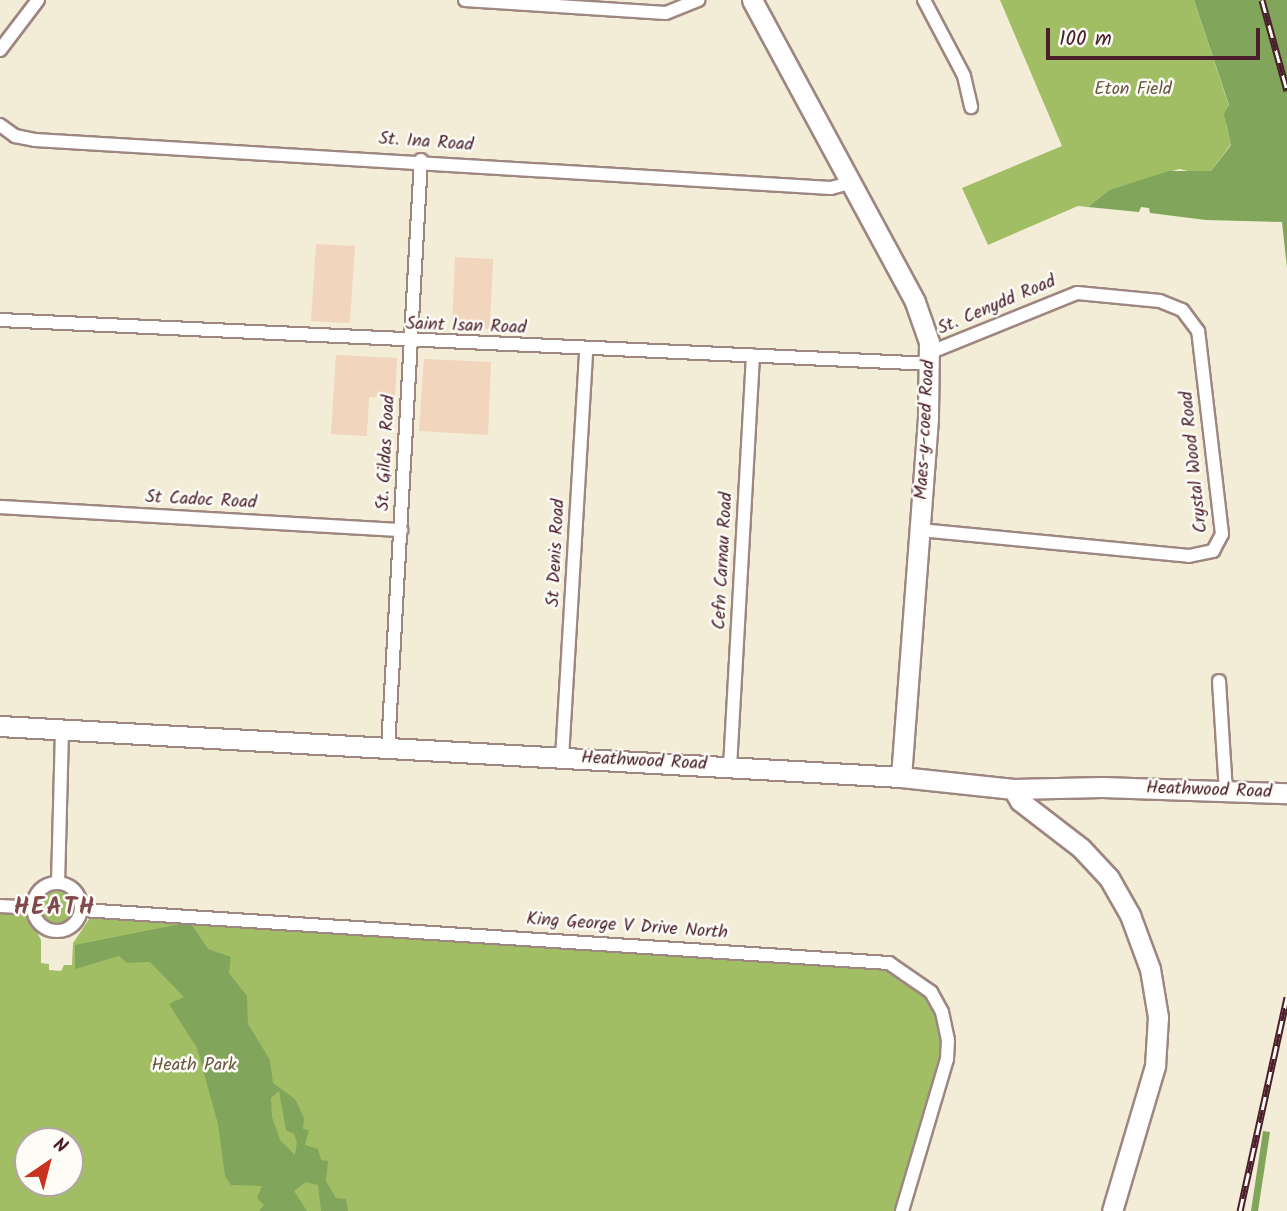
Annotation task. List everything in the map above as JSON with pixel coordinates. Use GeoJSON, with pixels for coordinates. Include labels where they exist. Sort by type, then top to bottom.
{"type":"FeatureCollection","features":[{"type":"Feature","properties":{"kind":"street"},"geometry":{"type":"LineString","coordinates":[[0,50],[38,0]]}},
{"type":"Feature","properties":{"kind":"street"},"geometry":{"type":"LineString","coordinates":[[465,0],[666,13],[699,0]]}},
{"type":"Feature","properties":{"kind":"street","name":"Maes-y-coed Road"},"geometry":{"type":"LineString","coordinates":[[752,0],[853,182],[915,302],[931,358],[901,777]]}},
{"type":"Feature","properties":{"kind":"street"},"geometry":{"type":"LineString","coordinates":[[924,0],[960,68],[971,107]]}},
{"type":"Feature","properties":{"kind":"street","name":"St. Ina Road"},"geometry":{"type":"LineString","coordinates":[[0,125],[15,136],[35,140],[421,160],[831,188],[853,182]]}},
{"type":"Feature","properties":{"kind":"street","name":"St. Gildas Road"},"geometry":{"type":"LineString","coordinates":[[388,748],[421,160]]}},
{"type":"Feature","properties":{"kind":"street","name":"St. Cenydd Road"},"geometry":{"type":"LineString","coordinates":[[931,358],[1077,293]]}},
{"type":"Feature","properties":{"kind":"street","name":"Crystal Wood Road"},"geometry":{"type":"LineString","coordinates":[[920,530],[1145,554],[1202,556],[1217,548],[1222,534],[1195,324],[1182,310],[1160,301],[1077,293]]}},
{"type":"Feature","properties":{"kind":"street","name":"Saint Isan Road"},"geometry":{"type":"LineString","coordinates":[[0,320],[411,343],[753,356],[931,358]]}},
{"type":"Feature","properties":{"kind":"street","name":"St Denis Road"},"geometry":{"type":"LineString","coordinates":[[562,758],[586,350]]}},
{"type":"Feature","properties":{"kind":"street","name":"Cefn Carnau Road"},"geometry":{"type":"LineString","coordinates":[[730,767],[753,356]]}},
{"type":"Feature","properties":{"kind":"street","name":"St Cadoc Road"},"geometry":{"type":"LineString","coordinates":[[0,507],[401,530]]}},
{"type":"Feature","properties":{"kind":"street"},"geometry":{"type":"LineString","coordinates":[[1219,681],[1226,791]]}},
{"type":"Feature","properties":{"kind":"street","name":"Heathwood Road"},"geometry":{"type":"LineString","coordinates":[[0,726],[901,777],[1013,789],[1287,793]]}},
{"type":"Feature","properties":{"kind":"street"},"geometry":{"type":"LineString","coordinates":[[58,883],[62,729]]}},
{"type":"Feature","properties":{"kind":"street"},"geometry":{"type":"LineString","coordinates":[[1013,789],[1020,801],[1082,848],[1109,878],[1130,915],[1150,969],[1158,1017],[1155,1066],[1112,1211]]}},
{"type":"Feature","properties":{"kind":"street"},"geometry":{"type":"LineString","coordinates":[[58,883],[78,894],[82,910],[71,928],[57,932],[42,926],[33,908],[38,892],[58,883]]}},
{"type":"Feature","properties":{"kind":"street"},"geometry":{"type":"LineString","coordinates":[[0,906],[33,908]]}},
{"type":"Feature","properties":{"kind":"street","name":"King George V Drive North"},"geometry":{"type":"LineString","coordinates":[[82,910],[889,963],[931,992],[942,1013],[948,1040],[945,1067],[902,1211]]}},
{"type":"Feature","properties":{"kind":"shaded area"},"geometry":{"type":"Polygon","coordinates":[[[316,244],[355,246],[350,323],[311,321],[316,244]]]}},
{"type":"Feature","properties":{"kind":"shaded area"},"geometry":{"type":"Polygon","coordinates":[[[455,257],[493,259],[490,329],[452,327],[455,257]]]}},
{"type":"Feature","properties":{"kind":"shaded area"},"geometry":{"type":"Polygon","coordinates":[[[336,355],[397,358],[395,398],[369,397],[367,436],[331,434],[336,355]]]}},
{"type":"Feature","properties":{"kind":"shaded area"},"geometry":{"type":"Polygon","coordinates":[[[424,359],[491,362],[488,435],[419,431],[424,359]]]}},
{"type":"Feature","properties":{"kind":"green space","name":"Eton Field"},"geometry":{"type":"Polygon","coordinates":[[[1000,0],[1194,0],[1229,106],[1226,124],[1231,144],[1211,171],[1202,174],[1179,169],[1109,190],[1088,207],[1078,206],[988,245],[962,188],[1062,146],[1000,0]]]}},
{"type":"Feature","properties":{"kind":"green space"},"geometry":{"type":"Polygon","coordinates":[[[1194,0],[1287,0],[1287,268],[1282,222],[1206,220],[1150,213],[1149,208],[1141,207],[1139,212],[1088,207],[1109,190],[1169,171],[1211,171],[1231,145],[1224,114],[1229,105],[1194,0]]]}},
{"type":"Feature","properties":{"kind":"green space"},"geometry":{"type":"Polygon","coordinates":[[[57,889],[70,895],[76,908],[70,921],[57,927],[44,921],[38,908],[44,895],[57,889]]]}},
{"type":"Feature","properties":{"kind":"green space","name":"Heath Park"},"geometry":{"type":"Polygon","coordinates":[[[0,909],[27,913],[41,940],[41,963],[49,964],[49,970],[61,971],[64,965],[72,965],[73,943],[92,915],[892,969],[923,990],[937,1010],[945,1051],[899,1211],[0,1211],[0,909]]]}},
{"type":"Feature","properties":{"kind":"green space"},"geometry":{"type":"Polygon","coordinates":[[[190,922],[208,949],[231,957],[229,973],[247,996],[248,1024],[270,1060],[273,1083],[295,1099],[304,1118],[303,1129],[309,1130],[305,1145],[318,1149],[321,1160],[328,1161],[326,1181],[336,1198],[346,1199],[348,1211],[321,1211],[318,1185],[306,1182],[294,1191],[307,1211],[259,1211],[264,1205],[257,1198],[262,1186],[231,1185],[225,1176],[218,1124],[197,1048],[169,1004],[184,997],[150,962],[127,963],[119,956],[75,969],[75,945],[190,922]],[[279,1091],[271,1098],[272,1117],[280,1140],[295,1155],[297,1142],[294,1134],[286,1130],[279,1091]]]}},
{"type":"Feature","properties":{"kind":"green space"},"geometry":{"type":"Polygon","coordinates":[[[1263,1131],[1270,1132],[1258,1211],[1251,1211],[1263,1131]]]}},
{"type":"Feature","properties":{"kind":"railway"},"geometry":{"type":"LineString","coordinates":[[1262,0],[1287,91]]}},
{"type":"Feature","properties":{"kind":"railway"},"geometry":{"type":"LineString","coordinates":[[1240,1211],[1287,997]]}},
{"type":"Feature","properties":{"kind":"district","name":"HEATH"},"geometry":{"type":"Point","coordinates":[55,908]}}]}
